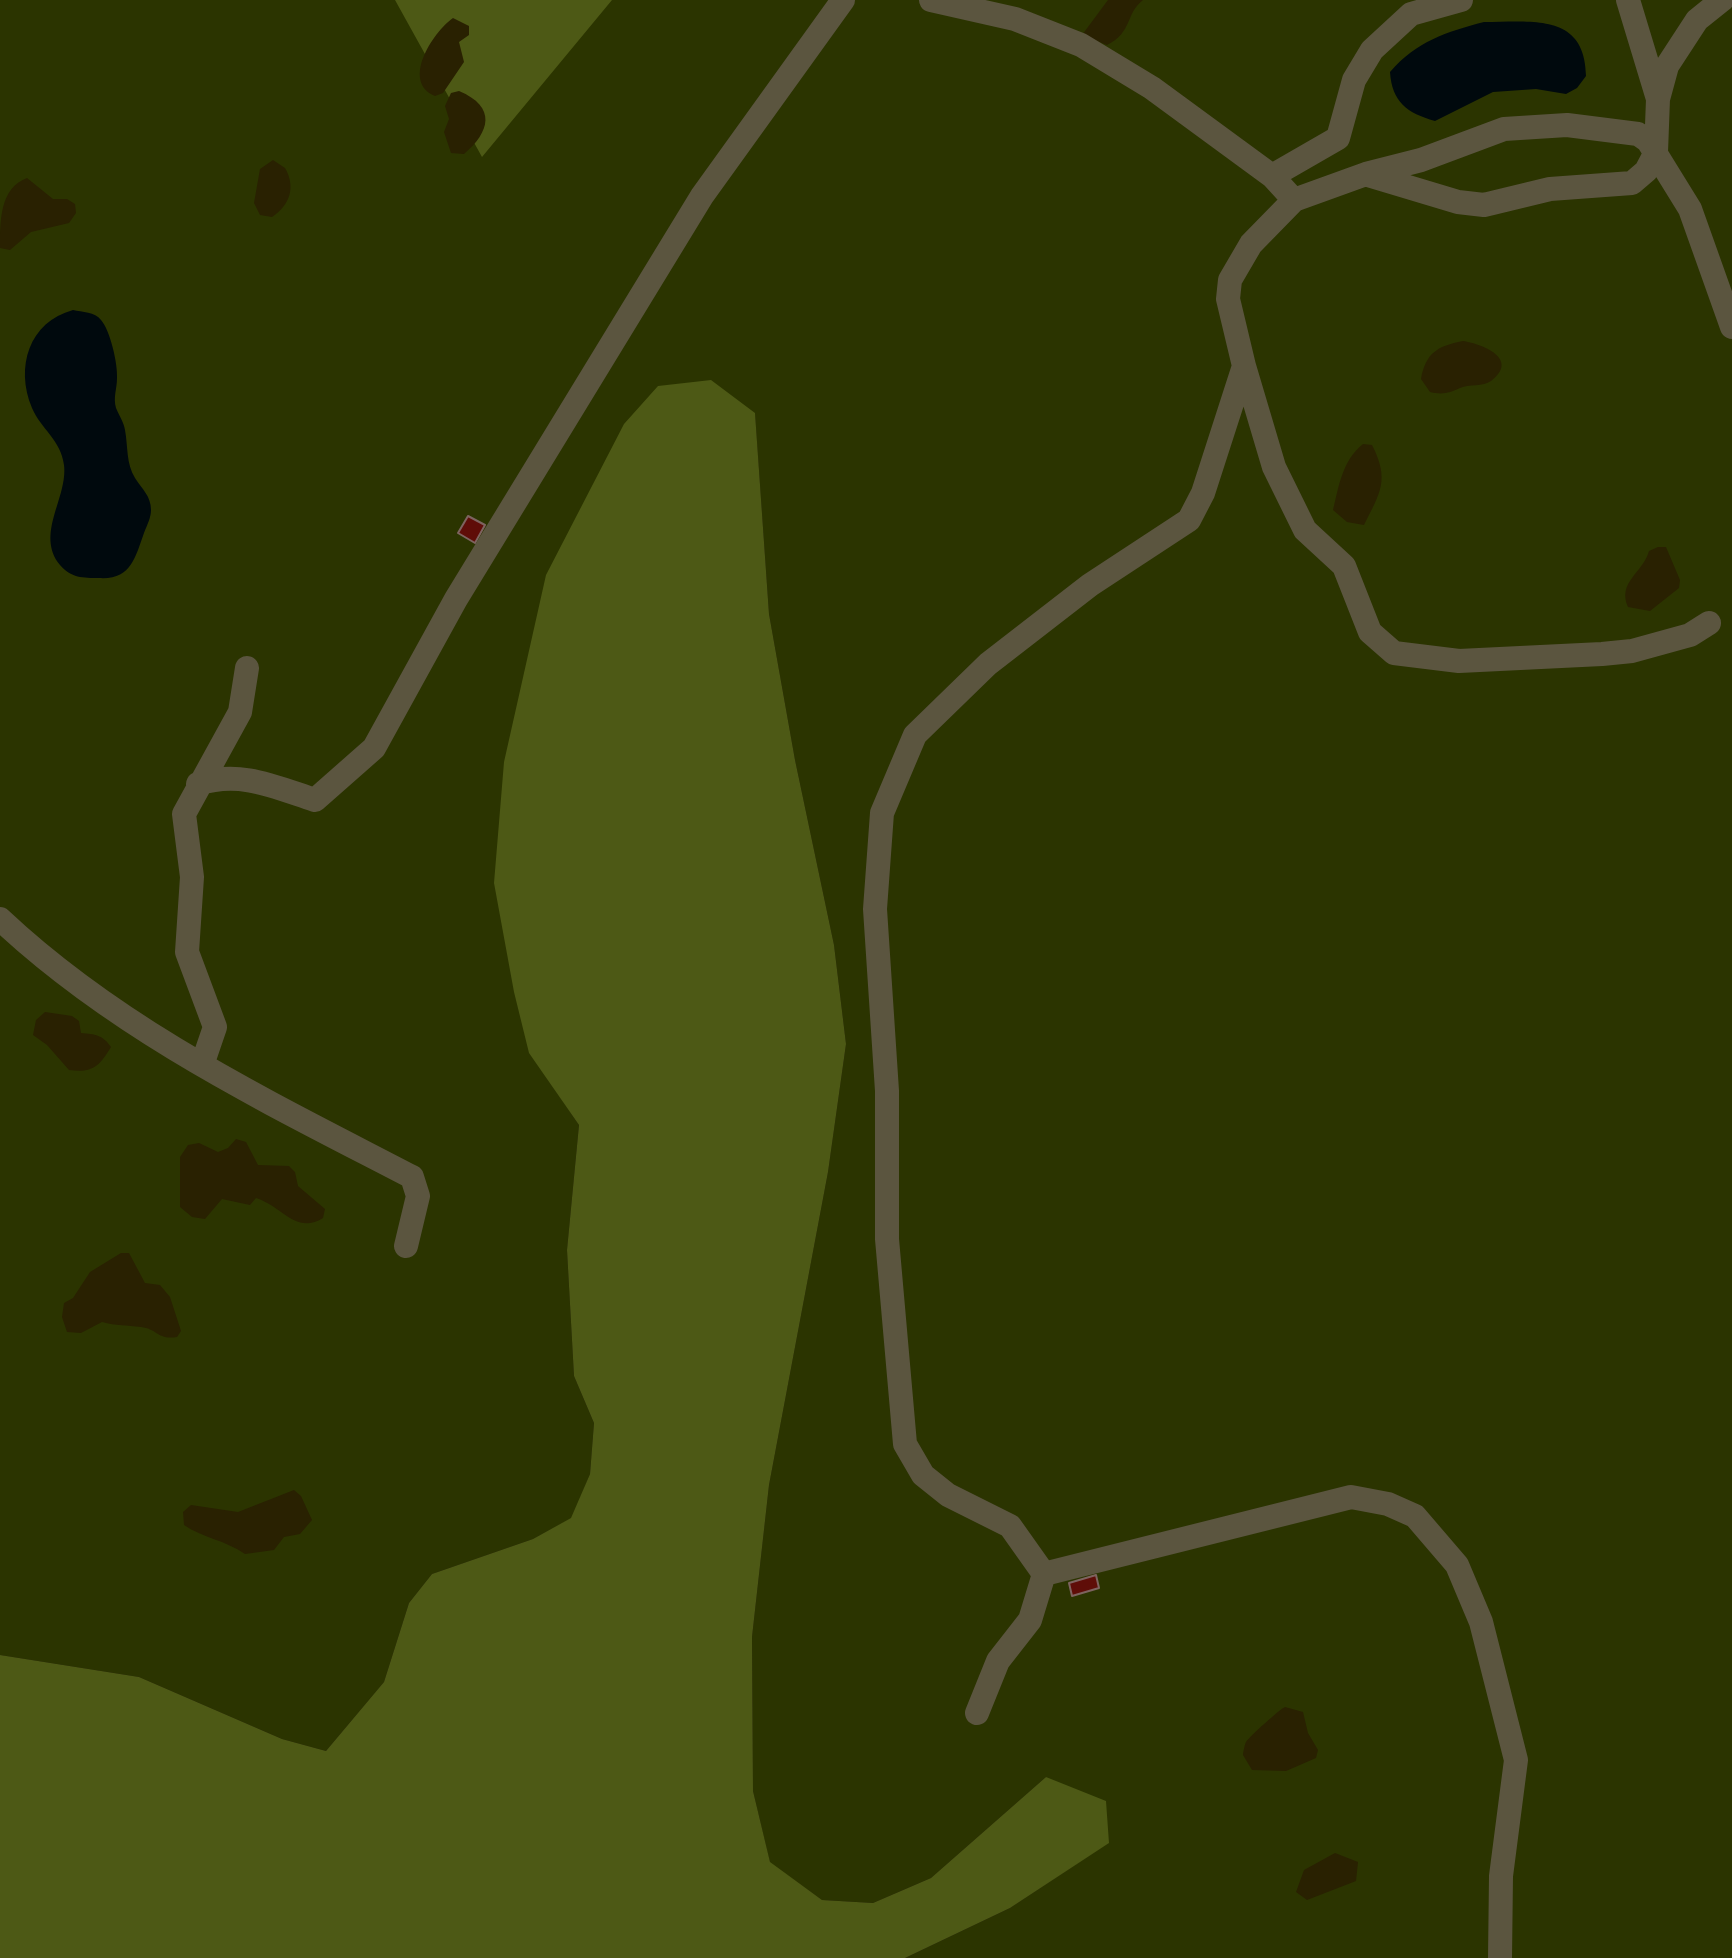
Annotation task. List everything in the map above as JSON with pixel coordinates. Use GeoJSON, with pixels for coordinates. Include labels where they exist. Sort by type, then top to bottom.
{"type":"FeatureCollection","features":[{"type":"Feature","properties":{"kind":"lane"},"geometry":{"type":"LineString","coordinates":[[198,784],[217,778],[245,777],[315,800],[374,748],[456,599],[702,196],[843,0]]}},
{"type":"Feature","properties":{"kind":"lane"},"geometry":{"type":"LineString","coordinates":[[931,0],[1015,19],[1081,45],[1152,88],[1272,176],[1294,200]]}},
{"type":"Feature","properties":{"kind":"lane"},"geometry":{"type":"LineString","coordinates":[[1272,176],[1338,138],[1354,80],[1372,50],[1411,14],[1461,0]]}},
{"type":"Feature","properties":{"kind":"lane"},"geometry":{"type":"LineString","coordinates":[[1628,0],[1658,99]]}},
{"type":"Feature","properties":{"kind":"lane"},"geometry":{"type":"LineString","coordinates":[[1366,174],[1458,202],[1484,205],[1550,189],[1632,183],[1646,171],[1656,152],[1658,99],[1667,66],[1697,20],[1722,0]]}},
{"type":"Feature","properties":{"kind":"lane"},"geometry":{"type":"LineString","coordinates":[[1709,623],[1690,635],[1632,651],[1602,654],[1459,661],[1394,653],[1370,632],[1344,566],[1305,530],[1274,467],[1228,299],[1230,280],[1251,244],[1294,200],[1366,174],[1421,160],[1504,129],[1567,125],[1638,134],[1656,152],[1690,209],[1732,327]]}},
{"type":"Feature","properties":{"kind":"lane"},"geometry":{"type":"LineString","coordinates":[[1044,1574],[1010,1526],[948,1495],[923,1475],[905,1444],[887,1239],[887,1091],[875,909],[882,813],[915,735],[988,664],[1090,585],[1189,520],[1203,493],[1244,366]]}},
{"type":"Feature","properties":{"kind":"lane"},"geometry":{"type":"LineString","coordinates":[[202,1065],[215,1027],[187,952],[192,877],[184,814],[240,712],[247,668]]}},
{"type":"Feature","properties":{"kind":"lane"},"geometry":{"type":"LineString","coordinates":[[0,919],[32,949],[110,1008],[202,1065],[412,1177],[418,1196],[406,1246]]}},
{"type":"Feature","properties":{"kind":"lane"},"geometry":{"type":"LineString","coordinates":[[1044,1574],[1351,1497],[1388,1504],[1415,1516],[1457,1565],[1481,1622],[1516,1760],[1501,1876],[1500,1958]]}},
{"type":"Feature","properties":{"kind":"lane"},"geometry":{"type":"LineString","coordinates":[[977,1713],[998,1661],[1030,1620],[1044,1574]]}},
{"type":"Feature","properties":{"kind":"green space"},"geometry":{"type":"Polygon","coordinates":[[[0,0],[1732,0],[1732,1958],[905,1958],[1010,1908],[1108,1843],[1046,1777],[931,1878],[873,1903],[822,1900],[770,1863],[753,1791],[752,1637],[769,1485],[828,1172],[846,1044],[834,945],[795,760],[769,614],[755,414],[530,1053],[579,1125],[567,1250],[574,1376],[594,1423],[590,1474],[572,1518],[533,1539],[432,1574],[409,1603],[384,1682],[326,1751],[282,1739],[139,1677],[0,1655],[0,0]]]}},
{"type":"Feature","properties":{"kind":"green space"},"geometry":{"type":"Polygon","coordinates":[[[395,0],[612,0],[482,157],[395,0]]]}},
{"type":"Feature","properties":{"kind":"green space"},"geometry":{"type":"Polygon","coordinates":[[[711,380],[755,413],[769,614],[795,760],[834,945],[846,1044],[828,1172],[769,1485],[752,1637],[753,1791],[770,1862],[822,1900],[873,1903],[931,1878],[1046,1777],[1106,1801],[1109,1843],[1010,1908],[905,1958],[0,1958],[0,1655],[139,1677],[282,1739],[326,1751],[384,1682],[409,1603],[432,1574],[533,1539],[571,1518],[590,1474],[594,1423],[574,1376],[567,1250],[579,1125],[529,1053],[514,992],[494,883],[504,762],[546,575],[624,424],[658,386],[711,380]]]}},
{"type":"Feature","properties":{"kind":"sand"},"geometry":{"type":"Polygon","coordinates":[[[1108,0],[1143,0],[1133,11],[1121,34],[1107,45],[1082,35],[1108,0]]]}},
{"type":"Feature","properties":{"kind":"sand"},"geometry":{"type":"Polygon","coordinates":[[[453,18],[469,26],[469,35],[459,42],[464,62],[443,93],[435,96],[425,89],[420,69],[429,46],[453,18]]]}},
{"type":"Feature","properties":{"kind":"sand"},"geometry":{"type":"Polygon","coordinates":[[[459,91],[479,104],[486,120],[480,137],[464,154],[451,153],[444,132],[449,119],[445,106],[451,93],[459,91]]]}},
{"type":"Feature","properties":{"kind":"sand"},"geometry":{"type":"Polygon","coordinates":[[[273,160],[285,168],[290,189],[287,201],[272,217],[260,215],[254,203],[260,169],[273,160]]]}},
{"type":"Feature","properties":{"kind":"sand"},"geometry":{"type":"Polygon","coordinates":[[[27,178],[53,199],[67,199],[75,204],[76,213],[69,223],[31,232],[10,250],[0,248],[3,206],[11,189],[27,178]]]}},
{"type":"Feature","properties":{"kind":"sand"},"geometry":{"type":"Polygon","coordinates":[[[1463,341],[1480,345],[1495,354],[1502,366],[1499,373],[1484,384],[1446,393],[1430,392],[1421,379],[1426,363],[1440,348],[1463,341]]]}},
{"type":"Feature","properties":{"kind":"sand"},"geometry":{"type":"Polygon","coordinates":[[[1363,444],[1372,445],[1382,477],[1378,495],[1364,525],[1347,522],[1333,510],[1346,466],[1363,444]]]}},
{"type":"Feature","properties":{"kind":"sand"},"geometry":{"type":"Polygon","coordinates":[[[1666,547],[1680,580],[1679,588],[1650,611],[1628,607],[1625,598],[1628,584],[1649,551],[1666,547]]]}},
{"type":"Feature","properties":{"kind":"sand"},"geometry":{"type":"Polygon","coordinates":[[[45,1012],[72,1016],[79,1021],[81,1033],[98,1036],[111,1047],[94,1067],[69,1070],[47,1045],[33,1035],[36,1020],[45,1012]]]}},
{"type":"Feature","properties":{"kind":"sand"},"geometry":{"type":"Polygon","coordinates":[[[236,1139],[246,1142],[258,1165],[289,1166],[295,1172],[298,1186],[325,1209],[323,1218],[305,1223],[297,1221],[256,1198],[250,1205],[222,1199],[205,1219],[192,1217],[180,1207],[180,1157],[188,1145],[199,1143],[218,1152],[228,1148],[236,1139]]]}},
{"type":"Feature","properties":{"kind":"sand"},"geometry":{"type":"Polygon","coordinates":[[[121,1253],[129,1253],[145,1283],[160,1285],[170,1297],[181,1331],[177,1337],[161,1336],[141,1327],[102,1322],[81,1333],[67,1332],[62,1317],[64,1303],[73,1298],[90,1272],[121,1253]]]}},
{"type":"Feature","properties":{"kind":"sand"},"geometry":{"type":"Polygon","coordinates":[[[294,1490],[301,1496],[312,1520],[300,1534],[284,1537],[274,1550],[245,1554],[184,1525],[183,1512],[191,1505],[238,1512],[294,1490]]]}},
{"type":"Feature","properties":{"kind":"sand"},"geometry":{"type":"Polygon","coordinates":[[[1285,1707],[1303,1712],[1308,1733],[1318,1750],[1316,1758],[1286,1771],[1252,1770],[1243,1755],[1246,1743],[1285,1707]]]}},
{"type":"Feature","properties":{"kind":"sand"},"geometry":{"type":"Polygon","coordinates":[[[1335,1853],[1358,1862],[1356,1881],[1307,1900],[1296,1892],[1304,1870],[1335,1853]]]}},
{"type":"Feature","properties":{"kind":"shaded area"},"geometry":{"type":"Polygon","coordinates":[[[1484,22],[1538,22],[1566,31],[1577,41],[1586,76],[1577,88],[1566,94],[1536,89],[1493,92],[1435,121],[1403,105],[1394,91],[1390,72],[1400,61],[1433,39],[1484,22]]]}},
{"type":"Feature","properties":{"kind":"shaded area"},"geometry":{"type":"Polygon","coordinates":[[[73,310],[95,315],[107,331],[116,364],[115,404],[124,427],[130,467],[151,505],[150,519],[134,559],[125,571],[110,578],[73,575],[60,565],[53,553],[51,528],[62,490],[64,465],[59,448],[36,415],[27,393],[26,362],[36,335],[58,316],[73,310]]]}},
{"type":"Feature","properties":{"kind":"building"},"geometry":{"type":"Polygon","coordinates":[[[468,516],[485,525],[475,543],[458,533],[468,516]]]}},
{"type":"Feature","properties":{"kind":"building"},"geometry":{"type":"Polygon","coordinates":[[[1096,1575],[1099,1588],[1072,1596],[1069,1583],[1096,1575]]]}}]}
